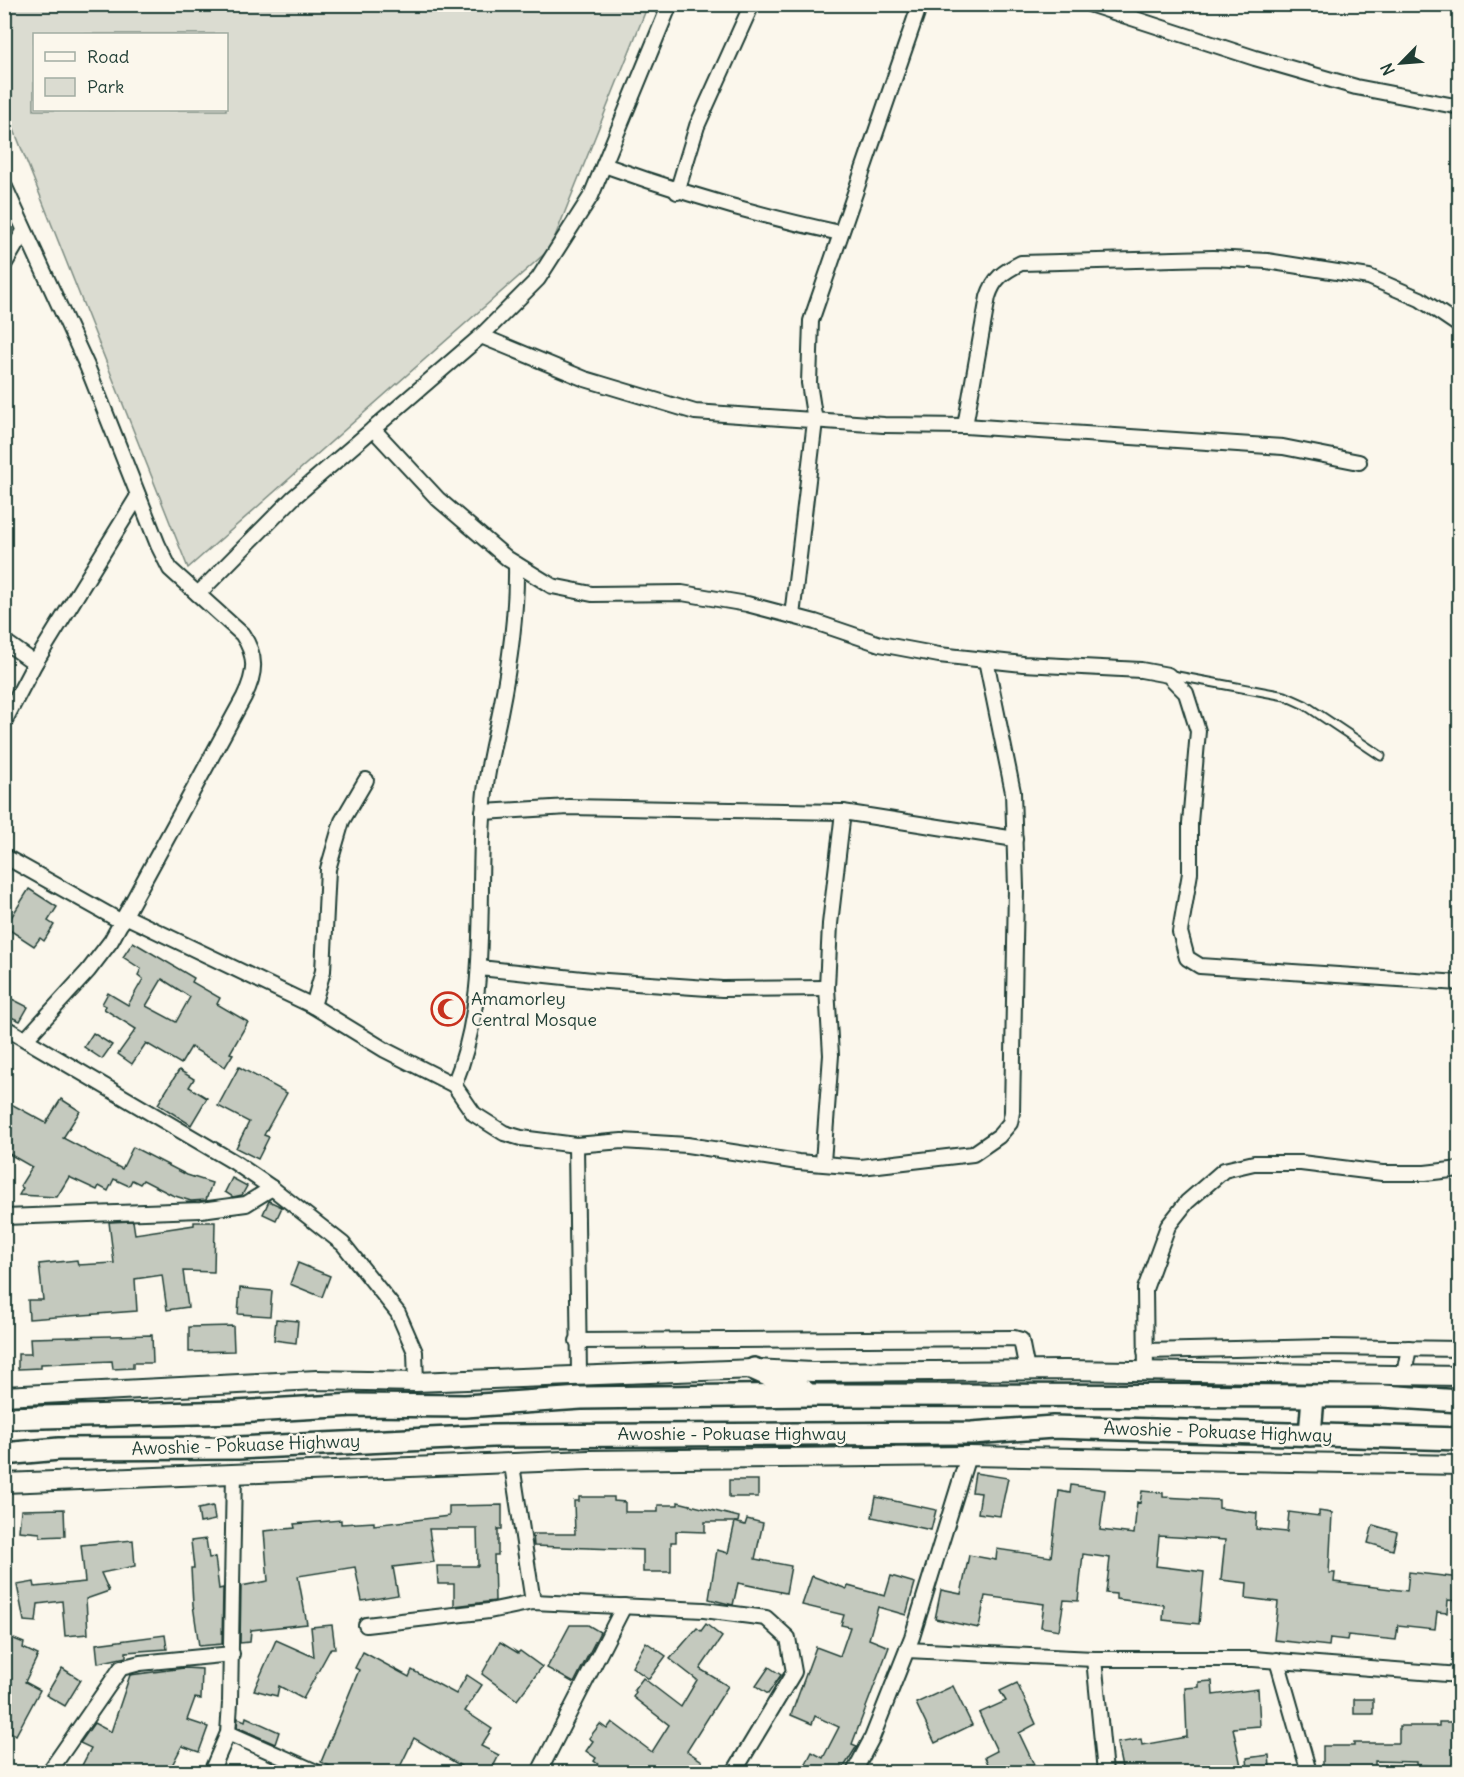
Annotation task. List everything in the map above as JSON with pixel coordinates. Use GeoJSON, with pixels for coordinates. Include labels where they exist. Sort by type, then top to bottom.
{"type":"FeatureCollection","features":[{"type":"Feature","properties":{"kind":"main road"},"geometry":{"type":"LineString","coordinates":[[754,1369],[813,1395]]}},
{"type":"Feature","properties":{"kind":"main road","name":"Awoshie - Pokuase Highway"},"geometry":{"type":"LineString","coordinates":[[4,1418],[236,1412],[354,1405],[465,1406],[581,1398],[813,1395],[1383,1396],[1460,1401]]}},
{"type":"Feature","properties":{"kind":"main road"},"geometry":{"type":"LineString","coordinates":[[1310,1435],[1313,1397]]}},
{"type":"Feature","properties":{"kind":"main road","name":"Awoshie - Pokuase Highway"},"geometry":{"type":"LineString","coordinates":[[4,1454],[58,1449],[238,1448],[493,1436],[972,1433],[1053,1427],[1460,1439]]}},
{"type":"Feature","properties":{"kind":"street"},"geometry":{"type":"LineString","coordinates":[[198,594],[293,498],[482,336],[538,279],[558,252],[591,196],[670,4]]}},
{"type":"Feature","properties":{"kind":"street"},"geometry":{"type":"LineString","coordinates":[[677,192],[698,126],[752,4]]}},
{"type":"Feature","properties":{"kind":"street"},"geometry":{"type":"LineString","coordinates":[[792,616],[815,421],[809,383],[811,321],[920,4]]}},
{"type":"Feature","properties":{"kind":"street"},"geometry":{"type":"LineString","coordinates":[[1089,4],[1256,58],[1356,87],[1460,107]]}},
{"type":"Feature","properties":{"kind":"street"},"geometry":{"type":"LineString","coordinates":[[604,165],[677,192],[763,217],[840,233]]}},
{"type":"Feature","properties":{"kind":"street"},"geometry":{"type":"LineString","coordinates":[[4,185],[87,366],[138,496],[170,568],[242,633],[250,647],[255,671],[244,697],[123,919],[88,971],[26,1039]]}},
{"type":"Feature","properties":{"kind":"street"},"geometry":{"type":"LineString","coordinates":[[5,262],[24,231]]}},
{"type":"Feature","properties":{"kind":"street"},"geometry":{"type":"LineString","coordinates":[[965,426],[988,297],[993,281],[1005,271],[1021,263],[1213,258],[1267,261],[1368,277],[1420,299],[1460,326]]}},
{"type":"Feature","properties":{"kind":"street"},"geometry":{"type":"LineString","coordinates":[[482,336],[585,379],[695,412],[815,421],[965,426],[1283,447],[1359,462]]}},
{"type":"Feature","properties":{"kind":"street"},"geometry":{"type":"LineString","coordinates":[[373,429],[438,499],[516,564],[552,585],[592,594],[682,593],[747,604],[880,644],[986,660],[1141,670],[1168,675],[1186,693],[1198,731],[1190,823],[1190,873],[1180,933],[1186,958],[1200,966],[1460,983]]}},
{"type":"Feature","properties":{"kind":"street"},"geometry":{"type":"LineString","coordinates":[[4,722],[35,663],[138,496]]}},
{"type":"Feature","properties":{"kind":"street"},"geometry":{"type":"LineString","coordinates":[[454,1085],[465,1059],[473,1026],[480,968],[483,812],[512,643],[517,605],[516,564]]}},
{"type":"Feature","properties":{"kind":"street"},"geometry":{"type":"LineString","coordinates":[[4,641],[35,663]]}},
{"type":"Feature","properties":{"kind":"street"},"geometry":{"type":"LineString","coordinates":[[4,856],[123,919],[313,1006],[385,1050],[454,1085],[474,1114],[504,1133],[521,1138],[576,1145],[622,1141],[687,1145],[798,1162],[823,1162],[861,1167],[973,1154],[989,1145],[1010,1123],[1014,1030],[1015,839],[1013,792],[986,660]]}},
{"type":"Feature","properties":{"kind":"street"},"geometry":{"type":"LineString","coordinates":[[313,1006],[323,971],[328,869],[342,821],[366,780]]}},
{"type":"Feature","properties":{"kind":"street"},"geometry":{"type":"LineString","coordinates":[[483,812],[569,807],[843,812],[1015,839]]}},
{"type":"Feature","properties":{"kind":"street"},"geometry":{"type":"LineString","coordinates":[[823,1162],[831,1055],[827,988],[830,924],[843,812]]}},
{"type":"Feature","properties":{"kind":"street"},"geometry":{"type":"LineString","coordinates":[[480,968],[592,980],[722,989],[827,988]]}},
{"type":"Feature","properties":{"kind":"street"},"geometry":{"type":"LineString","coordinates":[[4,1026],[177,1127],[272,1188],[342,1245],[398,1313],[413,1346],[416,1382]]}},
{"type":"Feature","properties":{"kind":"street"},"geometry":{"type":"LineString","coordinates":[[576,1145],[579,1374]]}},
{"type":"Feature","properties":{"kind":"street"},"geometry":{"type":"LineString","coordinates":[[1146,1372],[1145,1289],[1168,1227],[1187,1202],[1224,1170],[1254,1163],[1301,1163],[1382,1173],[1425,1173],[1460,1169]]}},
{"type":"Feature","properties":{"kind":"street"},"geometry":{"type":"LineString","coordinates":[[4,1217],[201,1210],[246,1204],[272,1188]]}},
{"type":"Feature","properties":{"kind":"street"},"geometry":{"type":"LineString","coordinates":[[578,1341],[1014,1338],[1021,1340],[1027,1370]]}},
{"type":"Feature","properties":{"kind":"street"},"geometry":{"type":"LineString","coordinates":[[1404,1374],[1409,1348]]}},
{"type":"Feature","properties":{"kind":"street"},"geometry":{"type":"LineString","coordinates":[[1216,1349],[1216,1372]]}},
{"type":"Feature","properties":{"kind":"street"},"geometry":{"type":"LineString","coordinates":[[1145,1351],[1460,1349]]}},
{"type":"Feature","properties":{"kind":"street"},"geometry":{"type":"LineString","coordinates":[[4,1396],[317,1380],[416,1382],[754,1369],[812,1372],[1027,1370],[1460,1376]]}},
{"type":"Feature","properties":{"kind":"street"},"geometry":{"type":"LineString","coordinates":[[854,1773],[862,1766],[907,1650],[968,1456]]}},
{"type":"Feature","properties":{"kind":"street"},"geometry":{"type":"LineString","coordinates":[[4,1483],[234,1472],[513,1465],[589,1460],[968,1456],[1460,1465]]}},
{"type":"Feature","properties":{"kind":"street"},"geometry":{"type":"LineString","coordinates":[[513,1465],[533,1602]]}},
{"type":"Feature","properties":{"kind":"street"},"geometry":{"type":"LineString","coordinates":[[211,1773],[228,1733],[232,1654],[234,1472]]}},
{"type":"Feature","properties":{"kind":"street"},"geometry":{"type":"LineString","coordinates":[[366,1625],[489,1611],[533,1602],[704,1610],[766,1618],[788,1638],[794,1672],[734,1773]]}},
{"type":"Feature","properties":{"kind":"street"},"geometry":{"type":"LineString","coordinates":[[540,1773],[624,1606]]}},
{"type":"Feature","properties":{"kind":"street"},"geometry":{"type":"LineString","coordinates":[[907,1650],[1094,1659],[1277,1660],[1460,1675]]}},
{"type":"Feature","properties":{"kind":"street"},"geometry":{"type":"LineString","coordinates":[[49,1773],[121,1668],[232,1654]]}},
{"type":"Feature","properties":{"kind":"street"},"geometry":{"type":"LineString","coordinates":[[1094,1659],[1105,1773]]}},
{"type":"Feature","properties":{"kind":"street"},"geometry":{"type":"LineString","coordinates":[[1277,1660],[1309,1773]]}},
{"type":"Feature","properties":{"kind":"street"},"geometry":{"type":"LineString","coordinates":[[228,1733],[316,1773]]}},
{"type":"Feature","properties":{"kind":"lane"},"geometry":{"type":"LineString","coordinates":[[1168,675],[1285,696],[1305,705],[1381,756]]}},
{"type":"Feature","properties":{"kind":"green space"},"geometry":{"type":"Polygon","coordinates":[[[5,5],[648,5],[550,249],[188,568],[5,107],[5,5]]]}},
{"type":"Feature","properties":{"kind":"building"},"geometry":{"type":"Polygon","coordinates":[[[29,889],[57,907],[48,921],[54,925],[44,941],[40,938],[34,946],[5,927],[29,889]]]}},
{"type":"Feature","properties":{"kind":"building"},"geometry":{"type":"Polygon","coordinates":[[[133,942],[194,978],[192,982],[220,998],[217,1004],[248,1022],[230,1053],[233,1054],[225,1067],[191,1047],[181,1064],[146,1043],[132,1064],[118,1054],[136,1029],[104,1009],[106,1006],[102,1004],[108,993],[128,1005],[143,979],[138,975],[141,969],[123,957],[133,942]],[[162,979],[146,1006],[176,1022],[190,997],[162,979]]]}},
{"type":"Feature","properties":{"kind":"building"},"geometry":{"type":"Polygon","coordinates":[[[10,998],[28,1007],[20,1021],[4,1014],[10,998]]]}},
{"type":"Feature","properties":{"kind":"building"},"geometry":{"type":"Polygon","coordinates":[[[93,1033],[112,1045],[102,1059],[84,1047],[93,1033]]]}},
{"type":"Feature","properties":{"kind":"building"},"geometry":{"type":"Polygon","coordinates":[[[239,1067],[287,1093],[264,1135],[269,1137],[258,1159],[236,1148],[249,1122],[218,1106],[239,1067]]]}},
{"type":"Feature","properties":{"kind":"building"},"geometry":{"type":"Polygon","coordinates":[[[179,1070],[194,1079],[189,1087],[207,1098],[191,1125],[158,1104],[179,1070]]]}},
{"type":"Feature","properties":{"kind":"building"},"geometry":{"type":"Polygon","coordinates":[[[61,1099],[80,1111],[63,1138],[122,1169],[133,1147],[187,1175],[212,1183],[206,1200],[191,1201],[172,1195],[143,1180],[140,1184],[132,1180],[129,1186],[114,1179],[108,1191],[99,1186],[97,1190],[69,1177],[57,1197],[19,1195],[23,1188],[20,1186],[32,1167],[4,1151],[4,1100],[46,1123],[61,1099]]]}},
{"type":"Feature","properties":{"kind":"building"},"geometry":{"type":"Polygon","coordinates":[[[232,1178],[247,1186],[242,1195],[233,1197],[225,1192],[232,1178]]]}},
{"type":"Feature","properties":{"kind":"building"},"geometry":{"type":"Polygon","coordinates":[[[269,1201],[282,1207],[276,1220],[263,1214],[269,1201]]]}},
{"type":"Feature","properties":{"kind":"building"},"geometry":{"type":"Polygon","coordinates":[[[133,1221],[135,1234],[194,1225],[194,1222],[215,1222],[214,1272],[183,1271],[188,1307],[167,1310],[162,1275],[135,1279],[137,1311],[29,1319],[28,1300],[43,1300],[39,1264],[77,1260],[78,1265],[114,1263],[109,1222],[133,1221]]]}},
{"type":"Feature","properties":{"kind":"building"},"geometry":{"type":"Polygon","coordinates":[[[298,1263],[330,1276],[322,1297],[290,1284],[298,1263]]]}},
{"type":"Feature","properties":{"kind":"building"},"geometry":{"type":"Polygon","coordinates":[[[240,1288],[272,1291],[270,1316],[238,1314],[240,1288]]]}},
{"type":"Feature","properties":{"kind":"building"},"geometry":{"type":"Polygon","coordinates":[[[276,1319],[298,1321],[296,1343],[274,1340],[276,1319]]]}},
{"type":"Feature","properties":{"kind":"building"},"geometry":{"type":"Polygon","coordinates":[[[233,1326],[234,1351],[189,1352],[189,1327],[233,1326]]]}},
{"type":"Feature","properties":{"kind":"building"},"geometry":{"type":"Polygon","coordinates":[[[152,1335],[153,1363],[133,1363],[133,1368],[113,1369],[112,1361],[41,1364],[41,1368],[18,1369],[18,1354],[31,1354],[30,1338],[152,1335]]]}},
{"type":"Feature","properties":{"kind":"building"},"geometry":{"type":"Polygon","coordinates":[[[975,1473],[1008,1478],[1000,1516],[978,1513],[981,1493],[972,1492],[975,1473]]]}},
{"type":"Feature","properties":{"kind":"building"},"geometry":{"type":"Polygon","coordinates":[[[729,1480],[758,1480],[758,1497],[729,1497],[729,1480]]]}},
{"type":"Feature","properties":{"kind":"building"},"geometry":{"type":"Polygon","coordinates":[[[1071,1485],[1105,1490],[1100,1530],[1134,1534],[1137,1502],[1140,1503],[1142,1491],[1163,1493],[1163,1497],[1219,1500],[1219,1508],[1257,1513],[1256,1529],[1287,1532],[1289,1512],[1319,1516],[1319,1511],[1332,1513],[1329,1573],[1335,1573],[1334,1582],[1407,1591],[1409,1572],[1460,1578],[1458,1601],[1448,1600],[1447,1613],[1437,1612],[1435,1629],[1398,1625],[1396,1640],[1348,1635],[1347,1640],[1330,1638],[1329,1646],[1274,1640],[1278,1602],[1246,1598],[1247,1583],[1221,1580],[1225,1540],[1159,1536],[1156,1566],[1204,1572],[1199,1624],[1163,1620],[1164,1605],[1116,1599],[1116,1594],[1106,1593],[1110,1558],[1083,1554],[1078,1601],[1064,1600],[1059,1630],[1041,1627],[1044,1604],[985,1596],[979,1628],[935,1619],[941,1590],[961,1594],[969,1555],[996,1560],[997,1549],[1051,1557],[1059,1491],[1070,1493],[1071,1485]]]}},
{"type":"Feature","properties":{"kind":"building"},"geometry":{"type":"Polygon","coordinates":[[[579,1497],[614,1497],[614,1501],[625,1502],[625,1512],[658,1512],[658,1505],[678,1505],[678,1502],[739,1517],[738,1522],[705,1522],[705,1532],[676,1531],[676,1542],[671,1542],[671,1572],[643,1572],[643,1550],[534,1546],[533,1534],[575,1534],[574,1501],[579,1501],[579,1497]]]}},
{"type":"Feature","properties":{"kind":"building"},"geometry":{"type":"Polygon","coordinates":[[[876,1497],[936,1510],[931,1530],[872,1517],[876,1497]]]}},
{"type":"Feature","properties":{"kind":"building"},"geometry":{"type":"Polygon","coordinates":[[[502,1505],[502,1529],[498,1529],[498,1555],[494,1555],[495,1601],[454,1606],[454,1584],[438,1584],[437,1566],[478,1566],[477,1529],[429,1529],[434,1562],[393,1567],[398,1595],[362,1601],[355,1567],[298,1576],[307,1624],[251,1630],[250,1642],[240,1643],[241,1586],[268,1581],[264,1531],[295,1528],[294,1524],[341,1520],[341,1524],[374,1522],[374,1525],[449,1516],[449,1506],[502,1505]]]}},
{"type":"Feature","properties":{"kind":"building"},"geometry":{"type":"Polygon","coordinates":[[[213,1506],[215,1520],[200,1523],[198,1509],[213,1506]]]}},
{"type":"Feature","properties":{"kind":"building"},"geometry":{"type":"Polygon","coordinates":[[[64,1509],[65,1536],[40,1537],[40,1533],[19,1531],[21,1510],[64,1509]]]}},
{"type":"Feature","properties":{"kind":"building"},"geometry":{"type":"Polygon","coordinates":[[[747,1519],[763,1523],[755,1559],[791,1566],[786,1593],[738,1583],[733,1605],[709,1599],[717,1550],[728,1553],[735,1522],[745,1525],[747,1519]]]}},
{"type":"Feature","properties":{"kind":"building"},"geometry":{"type":"Polygon","coordinates":[[[1373,1525],[1397,1532],[1393,1550],[1368,1543],[1373,1525]]]}},
{"type":"Feature","properties":{"kind":"building"},"geometry":{"type":"Polygon","coordinates":[[[206,1539],[209,1558],[215,1557],[219,1589],[223,1588],[222,1644],[199,1646],[193,1605],[191,1568],[194,1568],[191,1541],[206,1539]]]}},
{"type":"Feature","properties":{"kind":"building"},"geometry":{"type":"Polygon","coordinates":[[[133,1540],[135,1566],[101,1573],[109,1591],[86,1599],[88,1634],[65,1636],[62,1601],[38,1604],[36,1622],[24,1621],[17,1585],[34,1582],[35,1587],[85,1582],[81,1545],[133,1540]]]}},
{"type":"Feature","properties":{"kind":"building"},"geometry":{"type":"Polygon","coordinates":[[[812,1576],[847,1589],[848,1586],[885,1596],[891,1576],[915,1583],[906,1615],[878,1607],[869,1639],[889,1647],[852,1744],[857,1746],[842,1770],[845,1773],[801,1773],[812,1752],[823,1758],[839,1727],[815,1716],[812,1724],[791,1715],[816,1647],[840,1656],[850,1627],[841,1625],[844,1615],[802,1605],[812,1576]]]}},
{"type":"Feature","properties":{"kind":"building"},"geometry":{"type":"Polygon","coordinates":[[[706,1624],[722,1637],[700,1669],[728,1686],[687,1751],[702,1761],[695,1773],[640,1773],[630,1766],[625,1773],[609,1773],[594,1761],[596,1758],[586,1751],[593,1741],[589,1738],[600,1724],[607,1729],[612,1722],[652,1752],[669,1725],[633,1697],[636,1692],[634,1690],[643,1678],[681,1707],[697,1680],[670,1659],[697,1628],[701,1631],[706,1624]]]}},
{"type":"Feature","properties":{"kind":"building"},"geometry":{"type":"Polygon","coordinates":[[[332,1625],[335,1648],[331,1648],[303,1699],[279,1686],[277,1696],[254,1690],[276,1640],[314,1657],[311,1627],[332,1625]]]}},
{"type":"Feature","properties":{"kind":"building"},"geometry":{"type":"Polygon","coordinates":[[[570,1625],[588,1625],[600,1632],[574,1683],[547,1668],[570,1625]]]}},
{"type":"Feature","properties":{"kind":"building"},"geometry":{"type":"Polygon","coordinates":[[[4,1635],[24,1643],[23,1648],[38,1655],[25,1682],[40,1690],[16,1735],[4,1729],[4,1635]]]}},
{"type":"Feature","properties":{"kind":"building"},"geometry":{"type":"Polygon","coordinates":[[[165,1635],[167,1649],[126,1652],[126,1657],[98,1663],[96,1644],[165,1635]]]}},
{"type":"Feature","properties":{"kind":"building"},"geometry":{"type":"Polygon","coordinates":[[[500,1642],[518,1653],[520,1651],[542,1667],[517,1700],[482,1674],[500,1642]]]}},
{"type":"Feature","properties":{"kind":"building"},"geometry":{"type":"Polygon","coordinates":[[[646,1642],[666,1656],[649,1679],[632,1667],[646,1642]]]}},
{"type":"Feature","properties":{"kind":"building"},"geometry":{"type":"Polygon","coordinates":[[[363,1652],[409,1677],[412,1670],[456,1694],[467,1675],[482,1685],[465,1711],[492,1729],[481,1746],[499,1755],[490,1773],[457,1773],[461,1766],[414,1738],[397,1773],[344,1773],[321,1762],[359,1670],[355,1668],[363,1652]]]}},
{"type":"Feature","properties":{"kind":"building"},"geometry":{"type":"Polygon","coordinates":[[[769,1667],[781,1675],[768,1694],[756,1686],[769,1667]]]}},
{"type":"Feature","properties":{"kind":"building"},"geometry":{"type":"Polygon","coordinates":[[[62,1668],[81,1680],[65,1706],[46,1695],[62,1668]]]}},
{"type":"Feature","properties":{"kind":"building"},"geometry":{"type":"Polygon","coordinates":[[[184,1668],[202,1669],[201,1699],[195,1698],[187,1720],[208,1727],[199,1752],[182,1746],[168,1773],[78,1773],[91,1748],[80,1743],[94,1723],[111,1732],[130,1675],[184,1668]]]}},
{"type":"Feature","properties":{"kind":"building"},"geometry":{"type":"Polygon","coordinates":[[[1212,1681],[1213,1695],[1258,1689],[1260,1726],[1233,1728],[1241,1766],[1204,1773],[1123,1773],[1117,1743],[1141,1739],[1142,1745],[1187,1737],[1185,1688],[1199,1687],[1199,1682],[1212,1681]]]}},
{"type":"Feature","properties":{"kind":"building"},"geometry":{"type":"Polygon","coordinates":[[[1017,1683],[1036,1724],[1019,1733],[1038,1773],[992,1773],[985,1757],[997,1751],[979,1713],[1006,1701],[1000,1691],[1017,1683]]]}},
{"type":"Feature","properties":{"kind":"building"},"geometry":{"type":"Polygon","coordinates":[[[953,1686],[972,1725],[935,1743],[916,1703],[953,1686]]]}},
{"type":"Feature","properties":{"kind":"building"},"geometry":{"type":"Polygon","coordinates":[[[1354,1699],[1373,1699],[1373,1714],[1354,1714],[1354,1699]]]}},
{"type":"Feature","properties":{"kind":"building"},"geometry":{"type":"Polygon","coordinates":[[[246,1717],[279,1732],[275,1744],[237,1727],[238,1718],[245,1721],[246,1717]]]}},
{"type":"Feature","properties":{"kind":"building"},"geometry":{"type":"Polygon","coordinates":[[[1439,1722],[1457,1722],[1457,1767],[1416,1765],[1416,1762],[1375,1761],[1375,1768],[1323,1768],[1323,1746],[1399,1743],[1399,1726],[1439,1726],[1439,1722]]]}},
{"type":"Feature","properties":{"kind":"building"},"geometry":{"type":"Polygon","coordinates":[[[1269,1755],[1270,1767],[1248,1770],[1247,1758],[1269,1755]]]}},
{"type":"Feature","properties":{"kind":"place","name":"Amamorley Central Mosque"},"geometry":{"type":"Point","coordinates":[448,1009]}}]}
